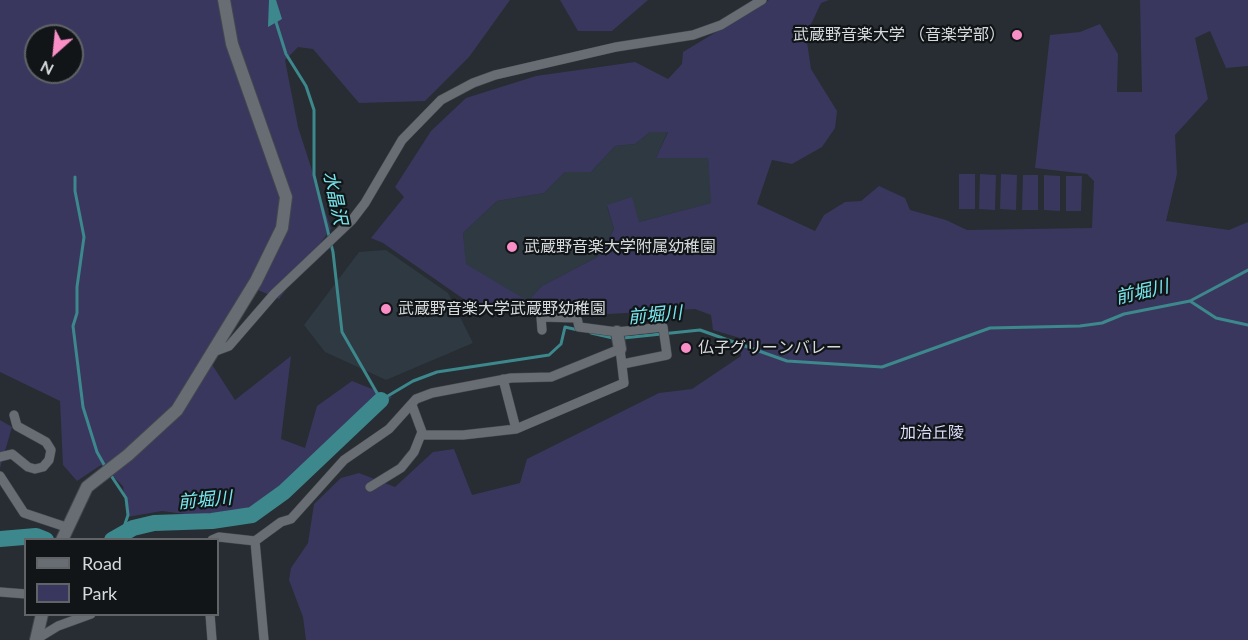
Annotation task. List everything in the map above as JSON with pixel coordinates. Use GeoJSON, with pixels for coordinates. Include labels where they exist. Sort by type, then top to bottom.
{"type":"FeatureCollection","features":[{"type":"Feature","properties":{"kind":"street"},"geometry":{"type":"LineString","coordinates":[[0,476],[24,513],[64,532],[82,492],[177,410],[276,243],[285,215],[285,197],[232,44],[225,0]]}},
{"type":"Feature","properties":{"kind":"street"},"geometry":{"type":"LineString","coordinates":[[213,352],[229,346],[274,294],[325,246],[365,203],[402,140],[441,100],[456,91],[495,75],[616,47],[693,35],[721,25],[762,0]]}},
{"type":"Feature","properties":{"kind":"street"},"geometry":{"type":"LineString","coordinates":[[542,330],[541,317],[577,318],[579,327],[618,340]]}},
{"type":"Feature","properties":{"kind":"street"},"geometry":{"type":"LineString","coordinates":[[217,538],[255,541],[281,522],[291,519],[344,460],[389,429],[416,399],[432,393],[503,379],[551,377],[618,340],[663,330],[668,355],[622,364]]}},
{"type":"Feature","properties":{"kind":"street"},"geometry":{"type":"LineString","coordinates":[[422,435],[463,435],[516,429],[624,383],[618,340]]}},
{"type":"Feature","properties":{"kind":"street"},"geometry":{"type":"LineString","coordinates":[[503,379],[516,429]]}},
{"type":"Feature","properties":{"kind":"street"},"geometry":{"type":"LineString","coordinates":[[370,487],[401,468],[414,452],[422,435],[412,405]]}},
{"type":"Feature","properties":{"kind":"street"},"geometry":{"type":"LineString","coordinates":[[0,457],[12,454],[34,469],[43,467],[49,460],[48,444],[16,426],[14,415]]}},
{"type":"Feature","properties":{"kind":"street"},"geometry":{"type":"LineString","coordinates":[[255,541],[264,640]]}},
{"type":"Feature","properties":{"kind":"street"},"geometry":{"type":"LineString","coordinates":[[0,592],[24,594]]}},
{"type":"Feature","properties":{"kind":"street"},"geometry":{"type":"LineString","coordinates":[[36,640],[42,616]]}},
{"type":"Feature","properties":{"kind":"street"},"geometry":{"type":"LineString","coordinates":[[36,640],[57,626],[88,616]]}},
{"type":"Feature","properties":{"kind":"street"},"geometry":{"type":"LineString","coordinates":[[210,616],[212,640]]}},
{"type":"Feature","properties":{"kind":"shaded area"},"geometry":{"type":"Polygon","coordinates":[[[668,131],[656,158],[708,157],[712,203],[639,222],[607,206],[614,229],[599,256],[542,286],[528,302],[465,264],[463,233],[497,201],[544,193],[565,172],[591,172],[615,146],[635,144],[650,132],[668,131]]]}},
{"type":"Feature","properties":{"kind":"shaded area","name":"武蔵野音楽大学武蔵野幼稚園"},"geometry":{"type":"Polygon","coordinates":[[[386,250],[448,293],[473,343],[386,380],[325,352],[304,325],[359,252],[386,250]]]}},
{"type":"Feature","properties":{"kind":"green space"},"geometry":{"type":"Polygon","coordinates":[[[0,0],[510,0],[469,57],[425,101],[359,103],[313,49],[298,47],[285,60],[298,127],[331,229],[279,299],[258,290],[211,363],[235,400],[291,356],[281,439],[305,448],[317,406],[352,381],[392,397],[287,497],[223,519],[162,511],[127,517],[123,486],[101,465],[77,481],[63,465],[60,401],[0,372],[0,0]]]}},
{"type":"Feature","properties":{"kind":"green space"},"geometry":{"type":"Polygon","coordinates":[[[560,0],[648,0],[612,31],[578,31],[560,0]]]}},
{"type":"Feature","properties":{"kind":"green space","name":"加治丘陵"},"geometry":{"type":"Polygon","coordinates":[[[769,0],[829,0],[821,3],[806,35],[811,69],[837,111],[835,128],[822,147],[792,164],[772,160],[757,204],[815,231],[824,215],[845,202],[861,201],[879,186],[905,198],[910,210],[946,220],[967,230],[1092,228],[1094,181],[1087,174],[1035,168],[1050,35],[1080,32],[1100,24],[1118,54],[1117,92],[1142,92],[1140,0],[1248,0],[1248,66],[1226,68],[1210,31],[1195,38],[1208,99],[1175,135],[1177,174],[1166,221],[1229,230],[1248,222],[1248,640],[306,640],[303,617],[289,580],[291,568],[308,543],[314,504],[341,478],[359,473],[395,487],[433,452],[454,449],[472,495],[520,483],[527,459],[659,393],[692,389],[741,356],[740,338],[713,330],[711,315],[695,309],[591,315],[516,307],[485,308],[465,300],[383,243],[371,238],[404,197],[395,187],[431,131],[466,98],[536,76],[635,62],[668,79],[682,64],[683,52],[769,0]],[[650,132],[635,144],[615,146],[591,172],[565,172],[544,193],[497,201],[463,233],[466,264],[528,301],[542,286],[599,256],[614,229],[607,205],[632,197],[639,222],[711,203],[708,158],[656,158],[668,132],[650,132]]]}},
{"type":"Feature","properties":{"kind":"green space"},"geometry":{"type":"Polygon","coordinates":[[[959,174],[975,174],[975,209],[959,209],[959,174]]]}},
{"type":"Feature","properties":{"kind":"green space"},"geometry":{"type":"Polygon","coordinates":[[[980,174],[996,175],[995,210],[979,209],[980,174]]]}},
{"type":"Feature","properties":{"kind":"green space"},"geometry":{"type":"Polygon","coordinates":[[[1001,174],[1017,175],[1016,210],[1000,209],[1001,174]]]}},
{"type":"Feature","properties":{"kind":"green space"},"geometry":{"type":"Polygon","coordinates":[[[1023,175],[1038,175],[1038,210],[1022,210],[1023,175]]]}},
{"type":"Feature","properties":{"kind":"green space"},"geometry":{"type":"Polygon","coordinates":[[[1044,175],[1060,176],[1060,211],[1044,210],[1044,175]]]}},
{"type":"Feature","properties":{"kind":"green space"},"geometry":{"type":"Polygon","coordinates":[[[1066,176],[1082,176],[1081,211],[1066,211],[1066,176]]]}},
{"type":"Feature","properties":{"kind":"green space"},"geometry":{"type":"Polygon","coordinates":[[[0,420],[12,427],[0,468],[0,420]]]}},
{"type":"Feature","properties":{"kind":"water"},"geometry":{"type":"Polygon","coordinates":[[[269,0],[276,0],[282,19],[268,27],[269,0]]]}},
{"type":"Feature","properties":{"kind":"waterway","name":"水晶沢"},"geometry":{"type":"LineString","coordinates":[[275,19],[286,54],[306,86],[314,110],[314,175],[333,252],[342,332],[381,400],[413,381],[437,372],[549,355],[561,344],[565,327],[578,330]]}},
{"type":"Feature","properties":{"kind":"waterway"},"geometry":{"type":"LineString","coordinates":[[75,177],[75,191],[84,237],[77,287],[77,313],[73,326],[83,407],[97,452],[106,468]]}},
{"type":"Feature","properties":{"kind":"waterway","name":"前堀川"},"geometry":{"type":"LineString","coordinates":[[623,338],[700,330],[787,361],[882,367],[990,328],[1080,326],[1102,323],[1124,314],[1190,301],[1248,270]]}},
{"type":"Feature","properties":{"kind":"waterway"},"geometry":{"type":"LineString","coordinates":[[1190,301],[1216,318],[1248,325]]}},
{"type":"Feature","properties":{"kind":"waterway","name":"前堀川"},"geometry":{"type":"LineString","coordinates":[[591,333],[613,338]]}},
{"type":"Feature","properties":{"kind":"waterway","name":"前堀川"},"geometry":{"type":"LineString","coordinates":[[116,538],[133,528],[154,523],[212,521],[252,515],[284,492],[381,400]]}},
{"type":"Feature","properties":{"kind":"waterway"},"geometry":{"type":"LineString","coordinates":[[110,474],[126,498],[128,515],[121,536]]}},
{"type":"Feature","properties":{"kind":"waterway","name":"前堀川"},"geometry":{"type":"LineString","coordinates":[[0,539],[36,536],[41,538]]}},
{"type":"Feature","properties":{"kind":"place","name":"武蔵野音楽大学 （音楽学部）"},"geometry":{"type":"Point","coordinates":[1017,35]}},
{"type":"Feature","properties":{"kind":"place","name":"武蔵野音楽大学附属幼稚園"},"geometry":{"type":"Point","coordinates":[512,247]}},
{"type":"Feature","properties":{"kind":"place","name":"武蔵野音楽大学武蔵野幼稚園"},"geometry":{"type":"Point","coordinates":[386,309]}},
{"type":"Feature","properties":{"kind":"place","name":"仏子グリーンバレー"},"geometry":{"type":"Point","coordinates":[686,348]}}]}
